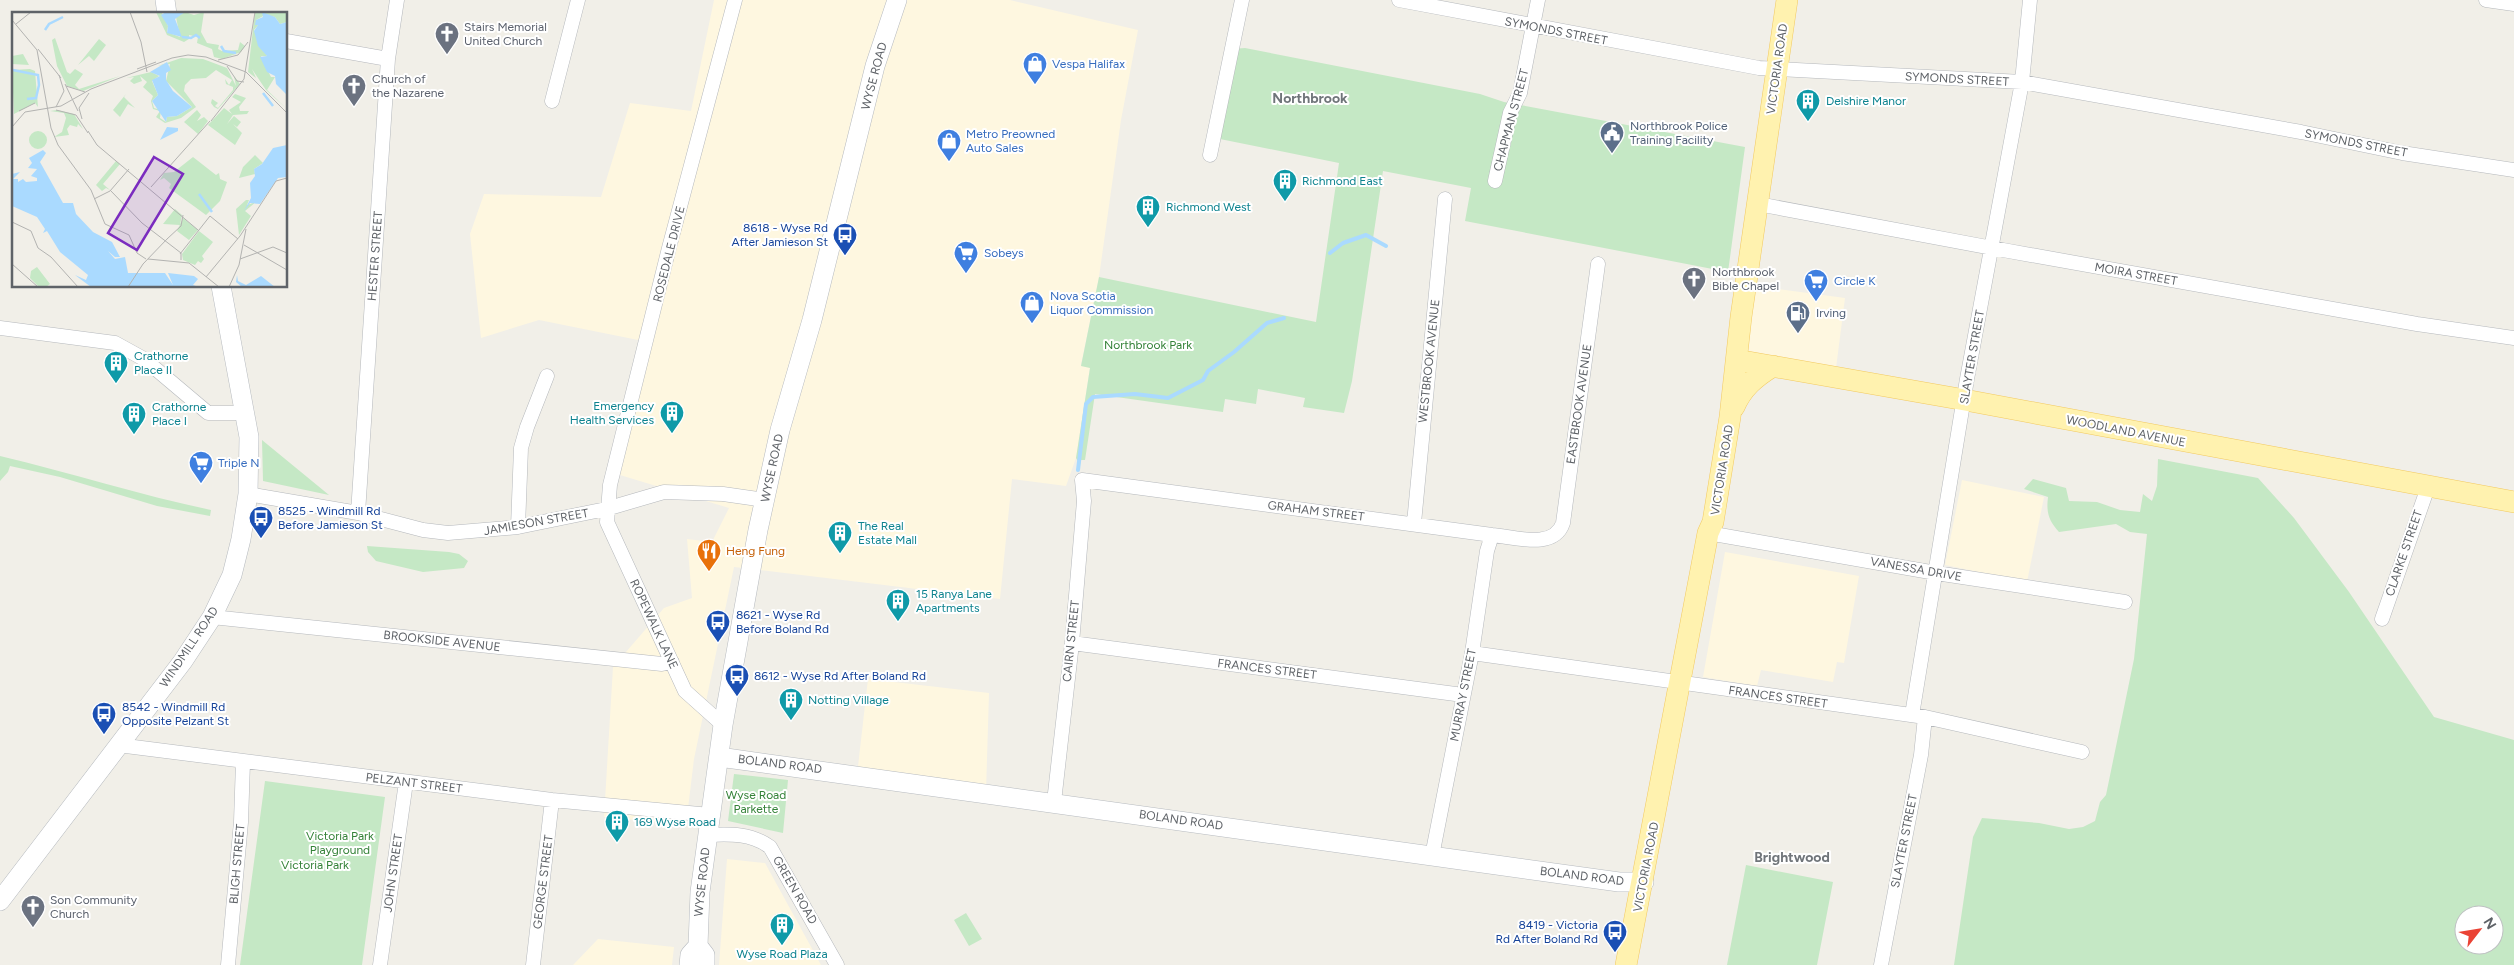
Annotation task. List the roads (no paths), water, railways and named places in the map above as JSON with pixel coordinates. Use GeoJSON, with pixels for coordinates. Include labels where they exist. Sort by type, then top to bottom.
{"type":"FeatureCollection","features":[{"type":"Feature","properties":{"kind":"main road","name":"WYSE ROAD"},"geometry":{"type":"LineString","coordinates":[[689,965],[690,955],[698,946],[700,892],[723,725],[780,430],[812,320],[875,66],[897,0]]}},
{"type":"Feature","properties":{"kind":"main road","name":"VICTORIA ROAD"},"geometry":{"type":"LineString","coordinates":[[1626,965],[1644,882],[1708,533],[1713,522],[1730,417],[1758,204],[1788,0]]}},
{"type":"Feature","properties":{"kind":"main road","name":"WINDMILL ROAD"},"geometry":{"type":"LineString","coordinates":[[0,901],[183,661],[212,617],[232,575],[242,539],[248,494],[250,444],[246,413],[221,288]]}},
{"type":"Feature","properties":{"kind":"main road","name":"WOODLAND AVENUE"},"geometry":{"type":"LineString","coordinates":[[1737,360],[1965,400],[2514,502]]}},
{"type":"Feature","properties":{"kind":"main road"},"geometry":{"type":"LineString","coordinates":[[1730,417],[1740,393],[1756,376],[1772,366]]}},
{"type":"Feature","properties":{"kind":"main road","name":"BOLAND ROAD"},"geometry":{"type":"LineString","coordinates":[[718,757],[1054,802],[1619,882],[1644,882]]}},
{"type":"Feature","properties":{"kind":"main road","name":"WYSE ROAD"},"geometry":{"type":"LineString","coordinates":[[698,946],[705,955],[705,965]]}},
{"type":"Feature","properties":{"kind":"street","name":"HESTER STREET"},"geometry":{"type":"LineString","coordinates":[[358,513],[388,59],[397,0]]}},
{"type":"Feature","properties":{"kind":"street"},"geometry":{"type":"LineString","coordinates":[[552,101],[578,0]]}},
{"type":"Feature","properties":{"kind":"street","name":"ROSEDALE DRIVE"},"geometry":{"type":"LineString","coordinates":[[606,509],[610,485],[669,248],[735,0]]}},
{"type":"Feature","properties":{"kind":"street"},"geometry":{"type":"LineString","coordinates":[[1210,156],[1242,0]]}},
{"type":"Feature","properties":{"kind":"street","name":"SYMONDS STREET"},"geometry":{"type":"LineString","coordinates":[[1399,0],[1758,68],[2022,82],[2301,132],[2402,153],[2514,170]]}},
{"type":"Feature","properties":{"kind":"street","name":"CHAPMAN STREET"},"geometry":{"type":"LineString","coordinates":[[1495,181],[1510,113],[1520,93],[1538,0]]}},
{"type":"Feature","properties":{"kind":"street","name":"SLAYTER STREET"},"geometry":{"type":"LineString","coordinates":[[1881,965],[1921,754],[1919,716],[1936,573],[2022,82],[2030,0]]}},
{"type":"Feature","properties":{"kind":"street"},"geometry":{"type":"LineString","coordinates":[[2486,0],[2514,4]]}},
{"type":"Feature","properties":{"kind":"street"},"geometry":{"type":"LineString","coordinates":[[288,41],[388,59]]}},
{"type":"Feature","properties":{"kind":"street","name":"WESTBROOK AVENUE"},"geometry":{"type":"LineString","coordinates":[[1414,523],[1445,199]]}},
{"type":"Feature","properties":{"kind":"street","name":"MOIRA STREET"},"geometry":{"type":"LineString","coordinates":[[1758,204],[2417,324],[2514,338]]}},
{"type":"Feature","properties":{"kind":"street","name":"EASTBROOK AVENUE"},"geometry":{"type":"LineString","coordinates":[[1550,539],[1560,533],[1563,523],[1598,264]]}},
{"type":"Feature","properties":{"kind":"street"},"geometry":{"type":"LineString","coordinates":[[0,328],[115,343],[144,359],[208,413],[246,413]]}},
{"type":"Feature","properties":{"kind":"street"},"geometry":{"type":"LineString","coordinates":[[518,527],[521,448],[527,426],[546,376]]}},
{"type":"Feature","properties":{"kind":"street","name":"GRAHAM STREET"},"geometry":{"type":"LineString","coordinates":[[1082,480],[1414,523],[1492,535],[1550,539]]}},
{"type":"Feature","properties":{"kind":"street","name":"CAIRN STREET"},"geometry":{"type":"LineString","coordinates":[[1054,802],[1072,643],[1084,501],[1082,480]]}},
{"type":"Feature","properties":{"kind":"street","name":"CLARKE STREET"},"geometry":{"type":"LineString","coordinates":[[2382,620],[2428,487]]}},
{"type":"Feature","properties":{"kind":"street","name":"JAMIESON STREET"},"geometry":{"type":"LineString","coordinates":[[248,494],[358,513],[423,530],[448,533],[518,527],[606,509],[664,492],[722,494],[765,500]]}},
{"type":"Feature","properties":{"kind":"street","name":"ROPEWALK LANE"},"geometry":{"type":"LineString","coordinates":[[606,509],[607,522],[685,690],[723,725]]}},
{"type":"Feature","properties":{"kind":"street","name":"VANESSA DRIVE"},"geometry":{"type":"LineString","coordinates":[[1708,533],[1936,573],[2125,602]]}},
{"type":"Feature","properties":{"kind":"street","name":"MURRAY STREET"},"geometry":{"type":"LineString","coordinates":[[1432,856],[1472,653],[1487,551],[1492,535]]}},
{"type":"Feature","properties":{"kind":"street","name":"BROOKSIDE AVENUE"},"geometry":{"type":"LineString","coordinates":[[212,617],[662,664],[672,662]]}},
{"type":"Feature","properties":{"kind":"street","name":"FRANCES STREET"},"geometry":{"type":"LineString","coordinates":[[1072,643],[1463,695]]}},
{"type":"Feature","properties":{"kind":"street","name":"FRANCES STREET"},"geometry":{"type":"LineString","coordinates":[[1472,653],[1919,716],[2082,752]]}},
{"type":"Feature","properties":{"kind":"street","name":"PELZANT STREET"},"geometry":{"type":"LineString","coordinates":[[118,745],[552,800],[710,815]]}},
{"type":"Feature","properties":{"kind":"street","name":"BLIGH STREET"},"geometry":{"type":"LineString","coordinates":[[228,965],[241,822],[243,762]]}},
{"type":"Feature","properties":{"kind":"street","name":"JOHN STREET"},"geometry":{"type":"LineString","coordinates":[[380,965],[406,782]]}},
{"type":"Feature","properties":{"kind":"street","name":"GEORGE STREET"},"geometry":{"type":"LineString","coordinates":[[533,965],[552,800]]}},
{"type":"Feature","properties":{"kind":"street","name":"GREEN ROAD"},"geometry":{"type":"LineString","coordinates":[[707,835],[749,836],[761,840],[770,847],[836,965]]}},
{"type":"Feature","properties":{"kind":"waterway"},"geometry":{"type":"LineString","coordinates":[[1330,253],[1343,243],[1366,235],[1386,246]]}},
{"type":"Feature","properties":{"kind":"waterway"},"geometry":{"type":"LineString","coordinates":[[1078,470],[1086,404],[1093,397],[1135,394],[1168,398],[1203,380],[1208,371],[1234,352],[1267,323],[1284,318]]}},
{"type":"Feature","properties":{"kind":"place","name":"Stairs Memorial United Church"},"geometry":{"type":"Point","coordinates":[447,55]}},
{"type":"Feature","properties":{"kind":"place","name":"Vespa Halifax"},"geometry":{"type":"Point","coordinates":[1035,85]}},
{"type":"Feature","properties":{"kind":"place","name":"Church of the Nazarene"},"geometry":{"type":"Point","coordinates":[354,107]}},
{"type":"Feature","properties":{"kind":"place","name":"Delshire Manor"},"geometry":{"type":"Point","coordinates":[1808,122]}},
{"type":"Feature","properties":{"kind":"place","name":"Northbrook Police Training Facility"},"geometry":{"type":"Point","coordinates":[1612,154]}},
{"type":"Feature","properties":{"kind":"place","name":"Metro Preowned Auto Sales"},"geometry":{"type":"Point","coordinates":[949,162]}},
{"type":"Feature","properties":{"kind":"place","name":"Richmond East"},"geometry":{"type":"Point","coordinates":[1285,202]}},
{"type":"Feature","properties":{"kind":"place","name":"Richmond West"},"geometry":{"type":"Point","coordinates":[1148,228]}},
{"type":"Feature","properties":{"kind":"place","name":"8618 - Wyse Rd After Jamieson St"},"geometry":{"type":"Point","coordinates":[845,256]}},
{"type":"Feature","properties":{"kind":"place","name":"Sobeys"},"geometry":{"type":"Point","coordinates":[966,274]}},
{"type":"Feature","properties":{"kind":"place","name":"Northbrook Bible Chapel"},"geometry":{"type":"Point","coordinates":[1694,300]}},
{"type":"Feature","properties":{"kind":"place","name":"Circle K"},"geometry":{"type":"Point","coordinates":[1816,302]}},
{"type":"Feature","properties":{"kind":"place","name":"Nova Scotia Liquor Commission"},"geometry":{"type":"Point","coordinates":[1032,324]}},
{"type":"Feature","properties":{"kind":"place","name":"Irving"},"geometry":{"type":"Point","coordinates":[1798,334]}},
{"type":"Feature","properties":{"kind":"place","name":"Crathorne Place II"},"geometry":{"type":"Point","coordinates":[116,384]}},
{"type":"Feature","properties":{"kind":"place","name":"Emergency Health Services"},"geometry":{"type":"Point","coordinates":[672,434]}},
{"type":"Feature","properties":{"kind":"place","name":"Crathorne Place I"},"geometry":{"type":"Point","coordinates":[134,435]}},
{"type":"Feature","properties":{"kind":"place","name":"Triple N"},"geometry":{"type":"Point","coordinates":[201,484]}},
{"type":"Feature","properties":{"kind":"place","name":"8525 - Windmill Rd Before Jamieson St"},"geometry":{"type":"Point","coordinates":[261,539]}},
{"type":"Feature","properties":{"kind":"place","name":"The Real Estate Mall"},"geometry":{"type":"Point","coordinates":[840,554]}},
{"type":"Feature","properties":{"kind":"place","name":"Heng Fung"},"geometry":{"type":"Point","coordinates":[709,572]}},
{"type":"Feature","properties":{"kind":"place","name":"15 Ranya Lane Apartments"},"geometry":{"type":"Point","coordinates":[898,622]}},
{"type":"Feature","properties":{"kind":"place","name":"8621 - Wyse Rd Before Boland Rd"},"geometry":{"type":"Point","coordinates":[718,643]}},
{"type":"Feature","properties":{"kind":"place","name":"8612 - Wyse Rd After Boland Rd"},"geometry":{"type":"Point","coordinates":[737,697]}},
{"type":"Feature","properties":{"kind":"place","name":"Notting Village"},"geometry":{"type":"Point","coordinates":[791,721]}},
{"type":"Feature","properties":{"kind":"place","name":"8542 - Windmill Rd Opposite Pelzant St"},"geometry":{"type":"Point","coordinates":[104,735]}},
{"type":"Feature","properties":{"kind":"place","name":"169 Wyse Road"},"geometry":{"type":"Point","coordinates":[617,843]}},
{"type":"Feature","properties":{"kind":"place","name":"Son Community Church"},"geometry":{"type":"Point","coordinates":[33,928]}},
{"type":"Feature","properties":{"kind":"place","name":"Wyse Road Plaza"},"geometry":{"type":"Point","coordinates":[782,946]}},
{"type":"Feature","properties":{"kind":"place","name":"8419 - Victoria Rd After Boland Rd"},"geometry":{"type":"Point","coordinates":[1615,953]}},
{"type":"Feature","properties":{"kind":"district","name":"Northbrook"},"geometry":{"type":"Point","coordinates":[1310,98]}},
{"type":"Feature","properties":{"kind":"district","name":"Brightwood"},"geometry":{"type":"Point","coordinates":[1792,857]}},
{"type":"Feature","properties":{"kind":"park label","name":"Northbrook Park"},"geometry":{"type":"Point","coordinates":[1148,345]}},
{"type":"Feature","properties":{"kind":"park label","name":"Wyse Road Parkette"},"geometry":{"type":"Point","coordinates":[756,802]}},
{"type":"Feature","properties":{"kind":"park label","name":"Victoria Park Playground"},"geometry":{"type":"Point","coordinates":[340,843]}},
{"type":"Feature","properties":{"kind":"park label","name":"Victoria Park"},"geometry":{"type":"Point","coordinates":[315,865]}}]}
